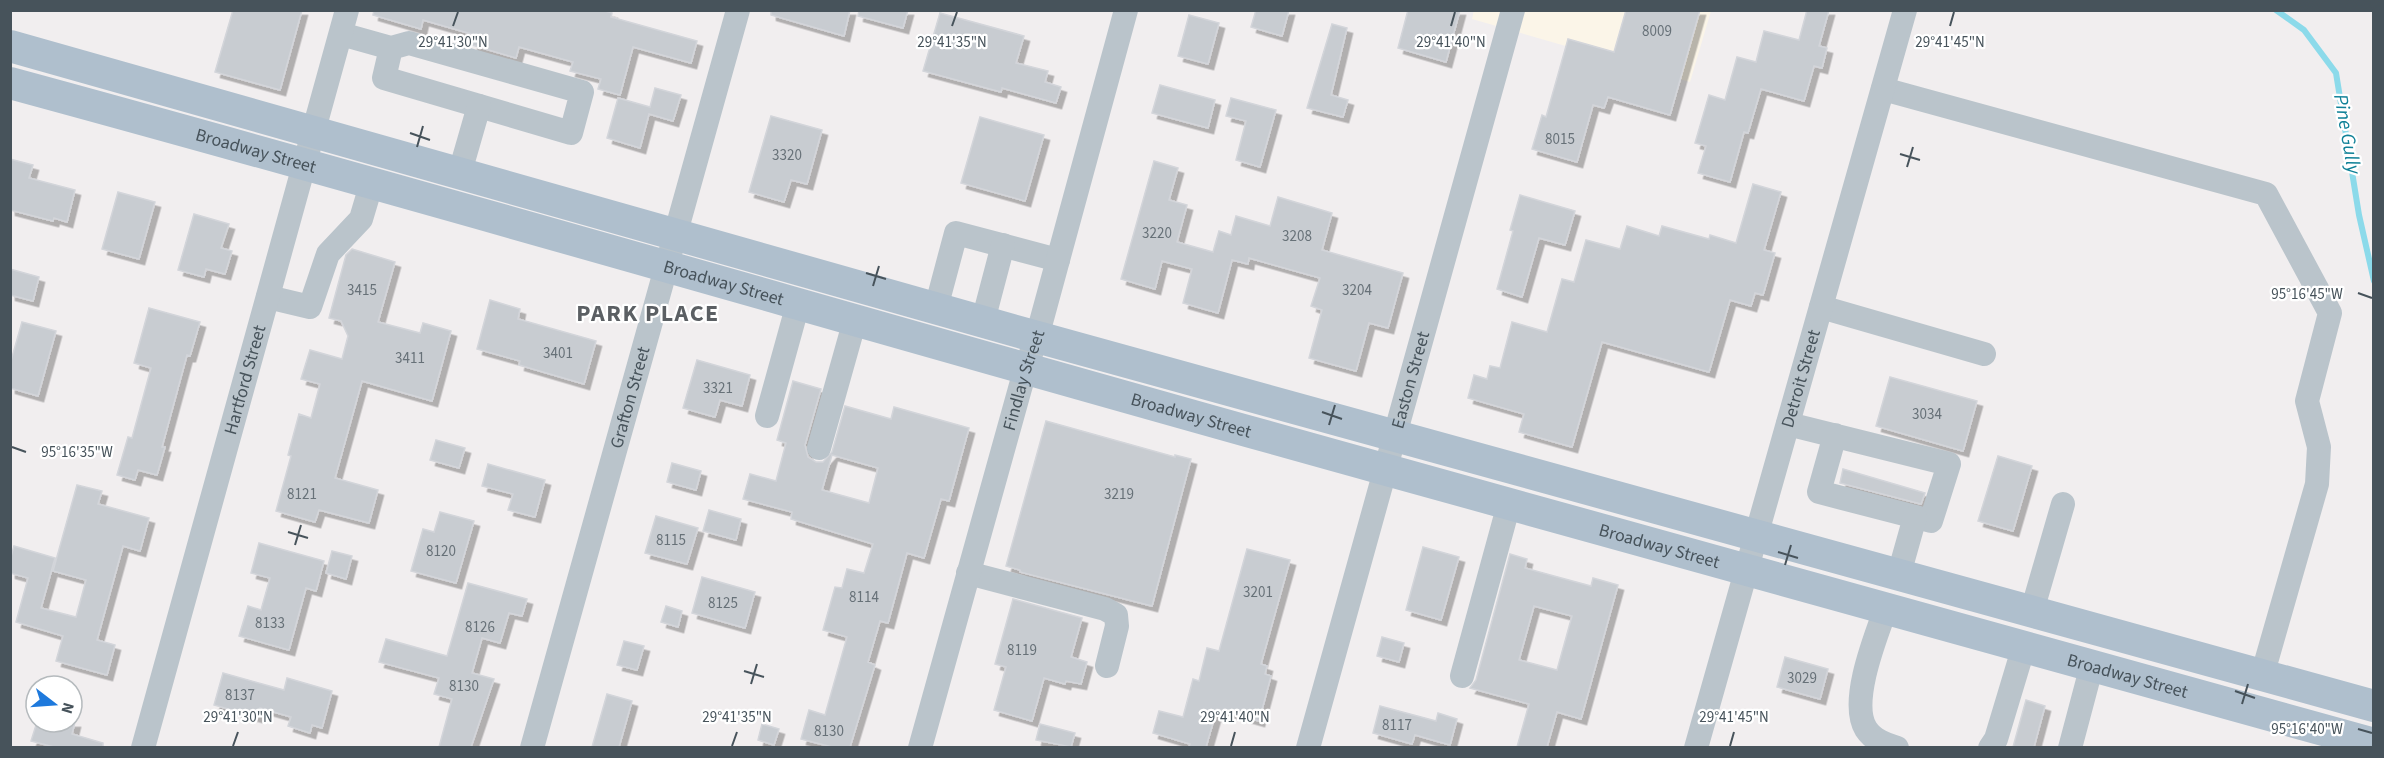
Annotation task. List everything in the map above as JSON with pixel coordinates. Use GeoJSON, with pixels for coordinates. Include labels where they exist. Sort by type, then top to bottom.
{"type":"FeatureCollection","features":[{"type":"Feature","properties":{"kind":"main road","name":"Broadway Street"},"geometry":{"type":"LineString","coordinates":[[10,46],[315,130],[1038,337],[2262,676],[2372,702]]}},
{"type":"Feature","properties":{"kind":"main road","name":"Broadway Street"},"geometry":{"type":"LineString","coordinates":[[10,83],[305,163],[667,268],[1026,367],[1385,470],[2092,665],[2362,744]]}},
{"type":"Feature","properties":{"kind":"main road"},"geometry":{"type":"LineString","coordinates":[[2023,646],[2032,611]]}},
{"type":"Feature","properties":{"kind":"street","name":"Hartford Street"},"geometry":{"type":"LineString","coordinates":[[143,747],[347,10]]}},
{"type":"Feature","properties":{"kind":"street","name":"Grafton Street"},"geometry":{"type":"LineString","coordinates":[[532,747],[738,10]]}},
{"type":"Feature","properties":{"kind":"street","name":"Findlay Street"},"geometry":{"type":"LineString","coordinates":[[920,747],[1026,367],[1038,337],[1126,10]]}},
{"type":"Feature","properties":{"kind":"street","name":"Easton Street"},"geometry":{"type":"LineString","coordinates":[[1308,747],[1513,10]]}},
{"type":"Feature","properties":{"kind":"street","name":"Detroit Street"},"geometry":{"type":"LineString","coordinates":[[1696,747],[1905,10]]}},
{"type":"Feature","properties":{"kind":"street"},"geometry":{"type":"LineString","coordinates":[[341,34],[391,48],[409,43],[582,92],[571,133],[384,78],[391,48]]}},
{"type":"Feature","properties":{"kind":"street"},"geometry":{"type":"LineString","coordinates":[[1883,88],[2266,194],[2330,313],[2307,401],[2319,447],[2317,484],[2262,676]]}},
{"type":"Feature","properties":{"kind":"street"},"geometry":{"type":"LineString","coordinates":[[460,172],[479,106]]}},
{"type":"Feature","properties":{"kind":"street"},"geometry":{"type":"LineString","coordinates":[[268,297],[310,307],[328,254],[361,219],[372,182]]}},
{"type":"Feature","properties":{"kind":"street"},"geometry":{"type":"LineString","coordinates":[[936,308],[956,233],[1058,260]]}},
{"type":"Feature","properties":{"kind":"street"},"geometry":{"type":"LineString","coordinates":[[983,321],[1003,245]]}},
{"type":"Feature","properties":{"kind":"street"},"geometry":{"type":"LineString","coordinates":[[767,416],[798,304]]}},
{"type":"Feature","properties":{"kind":"street"},"geometry":{"type":"LineString","coordinates":[[1821,307],[1984,354]]}},
{"type":"Feature","properties":{"kind":"street"},"geometry":{"type":"LineString","coordinates":[[819,448],[855,320]]}},
{"type":"Feature","properties":{"kind":"street"},"geometry":{"type":"LineString","coordinates":[[1788,424],[1835,435],[1949,464],[1931,521],[1819,492],[1835,435]]}},
{"type":"Feature","properties":{"kind":"street"},"geometry":{"type":"LineString","coordinates":[[1462,676],[1509,504]]}},
{"type":"Feature","properties":{"kind":"street"},"geometry":{"type":"LineString","coordinates":[[2032,611],[2063,504]]}},
{"type":"Feature","properties":{"kind":"street"},"geometry":{"type":"LineString","coordinates":[[1899,574],[1915,517]]}},
{"type":"Feature","properties":{"kind":"street"},"geometry":{"type":"LineString","coordinates":[[968,573],[1105,609],[1116,615],[1117,626],[1107,666]]}},
{"type":"Feature","properties":{"kind":"street"},"geometry":{"type":"LineString","coordinates":[[1886,608],[1863,682],[1860,707],[1865,728],[1874,738],[1897,747]]}},
{"type":"Feature","properties":{"kind":"street"},"geometry":{"type":"LineString","coordinates":[[1990,747],[1996,739],[2023,646]]}},
{"type":"Feature","properties":{"kind":"street"},"geometry":{"type":"LineString","coordinates":[[2070,747],[2092,665]]}},
{"type":"Feature","properties":{"kind":"shaded area"},"geometry":{"type":"Polygon","coordinates":[[[1474,10],[1711,11],[1690,82],[1472,19],[1474,10]]]}},
{"type":"Feature","properties":{"kind":"building"},"geometry":{"type":"Polygon","coordinates":[[[233,10],[302,10],[280,90],[215,72],[233,10]]]}},
{"type":"Feature","properties":{"kind":"building"},"geometry":{"type":"Polygon","coordinates":[[[374,10],[602,10],[612,13],[611,17],[697,41],[691,63],[633,47],[620,95],[598,89],[601,79],[570,71],[573,62],[519,47],[516,58],[472,45],[475,35],[423,20],[421,29],[373,15],[374,10]]]}},
{"type":"Feature","properties":{"kind":"building"},"geometry":{"type":"Polygon","coordinates":[[[771,10],[850,10],[844,36],[771,15],[771,10]]]}},
{"type":"Feature","properties":{"kind":"building"},"geometry":{"type":"Polygon","coordinates":[[[859,10],[908,10],[903,28],[858,16],[859,10]]]}},
{"type":"Feature","properties":{"kind":"building"},"geometry":{"type":"Polygon","coordinates":[[[1256,10],[1289,10],[1282,36],[1251,27],[1256,10]]]}},
{"type":"Feature","properties":{"kind":"building"},"geometry":{"type":"Polygon","coordinates":[[[1408,10],[1460,10],[1446,62],[1398,48],[1408,10]]]}},
{"type":"Feature","properties":{"kind":"building"},"geometry":{"type":"Polygon","coordinates":[[[1626,10],[1700,10],[1670,115],[1608,97],[1604,108],[1593,105],[1577,162],[1532,149],[1542,115],[1546,117],[1568,39],[1614,52],[1626,10]]]}},
{"type":"Feature","properties":{"kind":"building"},"geometry":{"type":"Polygon","coordinates":[[[1807,10],[1829,10],[1819,46],[1827,48],[1822,68],[1814,66],[1804,101],[1761,89],[1748,133],[1744,132],[1730,182],[1698,173],[1706,146],[1695,143],[1709,95],[1725,100],[1737,57],[1756,62],[1764,31],[1799,40],[1807,10]]]}},
{"type":"Feature","properties":{"kind":"building"},"geometry":{"type":"Polygon","coordinates":[[[940,13],[1024,36],[1016,63],[1048,71],[1045,82],[1061,87],[1056,103],[1002,88],[1001,92],[923,71],[940,13]]]}},
{"type":"Feature","properties":{"kind":"building"},"geometry":{"type":"Polygon","coordinates":[[[1189,15],[1219,23],[1208,64],[1178,56],[1189,15]]]}},
{"type":"Feature","properties":{"kind":"building"},"geometry":{"type":"Polygon","coordinates":[[[1332,24],[1347,28],[1331,95],[1348,100],[1343,117],[1307,108],[1332,24]]]}},
{"type":"Feature","properties":{"kind":"building"},"geometry":{"type":"Polygon","coordinates":[[[1160,85],[1215,100],[1208,128],[1152,113],[1160,85]]]}},
{"type":"Feature","properties":{"kind":"building"},"geometry":{"type":"Polygon","coordinates":[[[655,88],[681,95],[673,121],[649,114],[640,148],[607,138],[618,98],[650,107],[655,88]]]}},
{"type":"Feature","properties":{"kind":"building"},"geometry":{"type":"Polygon","coordinates":[[[1231,98],[1276,110],[1260,167],[1236,160],[1246,121],[1226,116],[1231,98]]]}},
{"type":"Feature","properties":{"kind":"building"},"geometry":{"type":"Polygon","coordinates":[[[771,116],[822,130],[807,184],[791,180],[784,202],[749,192],[771,116]]]}},
{"type":"Feature","properties":{"kind":"building"},"geometry":{"type":"Polygon","coordinates":[[[980,117],[1044,135],[1025,201],[961,183],[980,117]]]}},
{"type":"Feature","properties":{"kind":"building"},"geometry":{"type":"Polygon","coordinates":[[[10,159],[33,165],[29,178],[75,190],[67,222],[54,218],[53,221],[10,210],[10,159]]]}},
{"type":"Feature","properties":{"kind":"building"},"geometry":{"type":"Polygon","coordinates":[[[1154,161],[1178,168],[1169,200],[1187,205],[1177,242],[1213,252],[1219,231],[1231,235],[1236,216],[1270,226],[1278,197],[1332,213],[1322,250],[1403,273],[1388,328],[1369,323],[1356,371],[1309,358],[1322,310],[1311,306],[1320,278],[1249,258],[1248,264],[1232,260],[1218,313],[1183,303],[1192,269],[1162,261],[1155,289],[1121,279],[1154,161]]]}},
{"type":"Feature","properties":{"kind":"building"},"geometry":{"type":"Polygon","coordinates":[[[1753,184],[1781,192],[1764,250],[1775,253],[1763,295],[1755,293],[1751,306],[1730,300],[1709,372],[1602,342],[1572,447],[1519,432],[1524,414],[1468,398],[1474,375],[1487,379],[1490,366],[1500,368],[1512,322],[1547,332],[1562,279],[1574,282],[1586,240],[1620,249],[1627,226],[1659,236],[1662,226],[1709,239],[1710,235],[1736,243],[1753,184]]]}},
{"type":"Feature","properties":{"kind":"building"},"geometry":{"type":"Polygon","coordinates":[[[118,192],[155,202],[139,259],[102,249],[118,192]]]}},
{"type":"Feature","properties":{"kind":"building"},"geometry":{"type":"Polygon","coordinates":[[[1520,195],[1575,211],[1565,245],[1539,238],[1522,297],[1497,289],[1520,195]]]}},
{"type":"Feature","properties":{"kind":"building"},"geometry":{"type":"Polygon","coordinates":[[[194,214],[229,224],[221,248],[232,251],[225,274],[206,269],[204,277],[178,270],[194,214]]]}},
{"type":"Feature","properties":{"kind":"building"},"geometry":{"type":"Polygon","coordinates":[[[352,249],[395,262],[378,322],[420,333],[423,323],[451,331],[432,401],[362,381],[335,478],[378,490],[369,523],[319,510],[315,522],[276,511],[291,456],[288,455],[299,414],[311,418],[320,384],[301,379],[310,350],[342,359],[348,336],[341,321],[329,318],[346,255],[352,249]]]}},
{"type":"Feature","properties":{"kind":"building"},"geometry":{"type":"Polygon","coordinates":[[[10,269],[39,277],[33,301],[10,295],[10,269]]]}},
{"type":"Feature","properties":{"kind":"building"},"geometry":{"type":"Polygon","coordinates":[[[490,300],[520,309],[518,319],[596,341],[584,384],[519,365],[520,361],[477,349],[490,300]]]}},
{"type":"Feature","properties":{"kind":"building"},"geometry":{"type":"Polygon","coordinates":[[[149,308],[200,322],[190,356],[187,355],[162,447],[165,447],[157,475],[138,470],[135,480],[117,475],[128,437],[132,438],[151,368],[134,363],[149,308]]]}},
{"type":"Feature","properties":{"kind":"building"},"geometry":{"type":"Polygon","coordinates":[[[22,322],[56,331],[38,396],[10,388],[10,364],[22,322]]]}},
{"type":"Feature","properties":{"kind":"building"},"geometry":{"type":"Polygon","coordinates":[[[697,360],[750,375],[742,406],[720,400],[715,417],[683,408],[697,360]]]}},
{"type":"Feature","properties":{"kind":"building"},"geometry":{"type":"Polygon","coordinates":[[[1890,377],[1977,401],[1963,451],[1876,426],[1890,377]]]}},
{"type":"Feature","properties":{"kind":"building"},"geometry":{"type":"Polygon","coordinates":[[[793,381],[821,389],[805,445],[808,457],[816,462],[823,462],[832,452],[845,406],[891,419],[894,407],[969,428],[949,501],[941,499],[924,558],[907,553],[888,623],[880,621],[868,662],[875,665],[850,747],[832,747],[801,739],[809,710],[825,715],[847,637],[823,630],[835,587],[842,588],[847,569],[864,573],[873,544],[791,519],[792,512],[743,499],[750,474],[776,481],[786,443],[777,440],[793,381]],[[832,455],[822,490],[869,503],[878,468],[832,455]]]}},
{"type":"Feature","properties":{"kind":"building"},"geometry":{"type":"Polygon","coordinates":[[[1046,421],[1175,457],[1175,455],[1191,459],[1152,606],[1020,572],[1020,570],[1006,566],[1046,421]]]}},
{"type":"Feature","properties":{"kind":"building"},"geometry":{"type":"Polygon","coordinates":[[[436,440],[465,448],[459,468],[430,460],[436,440]]]}},
{"type":"Feature","properties":{"kind":"building"},"geometry":{"type":"Polygon","coordinates":[[[1998,456],[2032,466],[2013,531],[1978,521],[1998,456]]]}},
{"type":"Feature","properties":{"kind":"building"},"geometry":{"type":"Polygon","coordinates":[[[672,463],[701,471],[696,490],[667,482],[672,463]]]}},
{"type":"Feature","properties":{"kind":"building"},"geometry":{"type":"Polygon","coordinates":[[[488,464],[545,480],[535,517],[508,510],[513,494],[482,486],[488,464]]]}},
{"type":"Feature","properties":{"kind":"building"},"geometry":{"type":"Polygon","coordinates":[[[1843,469],[1925,493],[1921,504],[1840,483],[1843,469]]]}},
{"type":"Feature","properties":{"kind":"building"},"geometry":{"type":"Polygon","coordinates":[[[77,485],[102,491],[98,504],[149,518],[140,551],[123,546],[97,640],[115,645],[107,675],[56,661],[63,636],[16,622],[28,578],[10,573],[10,560],[14,546],[55,558],[41,608],[76,617],[86,580],[53,571],[77,485]]]}},
{"type":"Feature","properties":{"kind":"building"},"geometry":{"type":"Polygon","coordinates":[[[709,510],[741,519],[736,540],[703,531],[709,510]]]}},
{"type":"Feature","properties":{"kind":"building"},"geometry":{"type":"Polygon","coordinates":[[[440,512],[474,521],[456,583],[411,571],[423,529],[434,532],[440,512]]]}},
{"type":"Feature","properties":{"kind":"building"},"geometry":{"type":"Polygon","coordinates":[[[656,516],[698,528],[687,564],[645,553],[656,516]]]}},
{"type":"Feature","properties":{"kind":"building"},"geometry":{"type":"Polygon","coordinates":[[[259,543],[324,561],[316,591],[306,588],[289,650],[239,636],[248,606],[261,610],[270,578],[251,573],[259,543]]]}},
{"type":"Feature","properties":{"kind":"building"},"geometry":{"type":"Polygon","coordinates":[[[1423,547],[1459,557],[1441,620],[1406,610],[1423,547]]]}},
{"type":"Feature","properties":{"kind":"building"},"geometry":{"type":"Polygon","coordinates":[[[1247,549],[1290,560],[1261,664],[1267,666],[1265,674],[1271,676],[1259,721],[1217,709],[1206,747],[1189,747],[1190,744],[1153,733],[1159,711],[1183,717],[1193,679],[1199,681],[1207,648],[1219,651],[1247,549]]]}},
{"type":"Feature","properties":{"kind":"building"},"geometry":{"type":"Polygon","coordinates":[[[332,551],[352,556],[346,579],[326,573],[332,551]]]}},
{"type":"Feature","properties":{"kind":"building"},"geometry":{"type":"Polygon","coordinates":[[[1510,554],[1527,559],[1525,568],[1591,586],[1593,578],[1618,585],[1581,719],[1557,712],[1547,747],[1517,747],[1529,704],[1470,688],[1476,680],[1510,554]],[[1534,606],[1519,660],[1557,670],[1572,616],[1534,606]]]}},
{"type":"Feature","properties":{"kind":"building"},"geometry":{"type":"Polygon","coordinates":[[[702,577],[755,592],[745,628],[692,613],[702,577]]]}},
{"type":"Feature","properties":{"kind":"building"},"geometry":{"type":"Polygon","coordinates":[[[468,583],[527,599],[522,616],[509,613],[500,643],[482,638],[472,673],[494,679],[471,747],[439,747],[452,699],[434,694],[439,678],[379,662],[386,639],[447,656],[468,583]]]}},
{"type":"Feature","properties":{"kind":"building"},"geometry":{"type":"Polygon","coordinates":[[[1013,599],[1082,618],[1071,657],[1087,662],[1081,684],[1066,681],[1065,684],[1044,678],[1032,721],[994,710],[1006,667],[995,664],[1013,599]]]}},
{"type":"Feature","properties":{"kind":"building"},"geometry":{"type":"Polygon","coordinates":[[[666,606],[682,611],[678,627],[661,622],[666,606]]]}},
{"type":"Feature","properties":{"kind":"building"},"geometry":{"type":"Polygon","coordinates":[[[1382,637],[1404,643],[1399,662],[1377,656],[1382,637]]]}},
{"type":"Feature","properties":{"kind":"building"},"geometry":{"type":"Polygon","coordinates":[[[624,641],[644,646],[637,670],[617,665],[624,641]]]}},
{"type":"Feature","properties":{"kind":"building"},"geometry":{"type":"Polygon","coordinates":[[[1785,657],[1828,669],[1820,699],[1777,687],[1785,657]]]}},
{"type":"Feature","properties":{"kind":"building"},"geometry":{"type":"Polygon","coordinates":[[[223,673],[284,690],[287,678],[332,691],[322,728],[312,725],[310,733],[288,726],[291,717],[260,708],[257,717],[214,705],[223,673]]]}},
{"type":"Feature","properties":{"kind":"building"},"geometry":{"type":"Polygon","coordinates":[[[607,694],[632,701],[619,747],[592,747],[607,694]]]}},
{"type":"Feature","properties":{"kind":"building"},"geometry":{"type":"Polygon","coordinates":[[[2026,700],[2045,706],[2034,747],[2013,747],[2026,700]]]}},
{"type":"Feature","properties":{"kind":"building"},"geometry":{"type":"Polygon","coordinates":[[[1380,706],[1436,721],[1438,713],[1457,719],[1450,745],[1415,735],[1412,744],[1373,733],[1380,706]]]}},
{"type":"Feature","properties":{"kind":"building"},"geometry":{"type":"Polygon","coordinates":[[[762,724],[779,729],[774,745],[758,740],[762,724]]]}},
{"type":"Feature","properties":{"kind":"building"},"geometry":{"type":"Polygon","coordinates":[[[1040,724],[1075,733],[1071,747],[1036,740],[1040,724]]]}},
{"type":"Feature","properties":{"kind":"building"},"geometry":{"type":"Polygon","coordinates":[[[33,734],[72,734],[103,743],[103,747],[54,747],[31,741],[33,734]]]}},
{"type":"Feature","properties":{"kind":"waterway","name":"Pine Gully"},"geometry":{"type":"LineString","coordinates":[[2276,10],[2304,30],[2336,73],[2359,215],[2374,281]]}},
{"type":"Feature","properties":{"kind":"district","name":"PARK PLACE"},"geometry":{"type":"Point","coordinates":[648,313]}}]}
